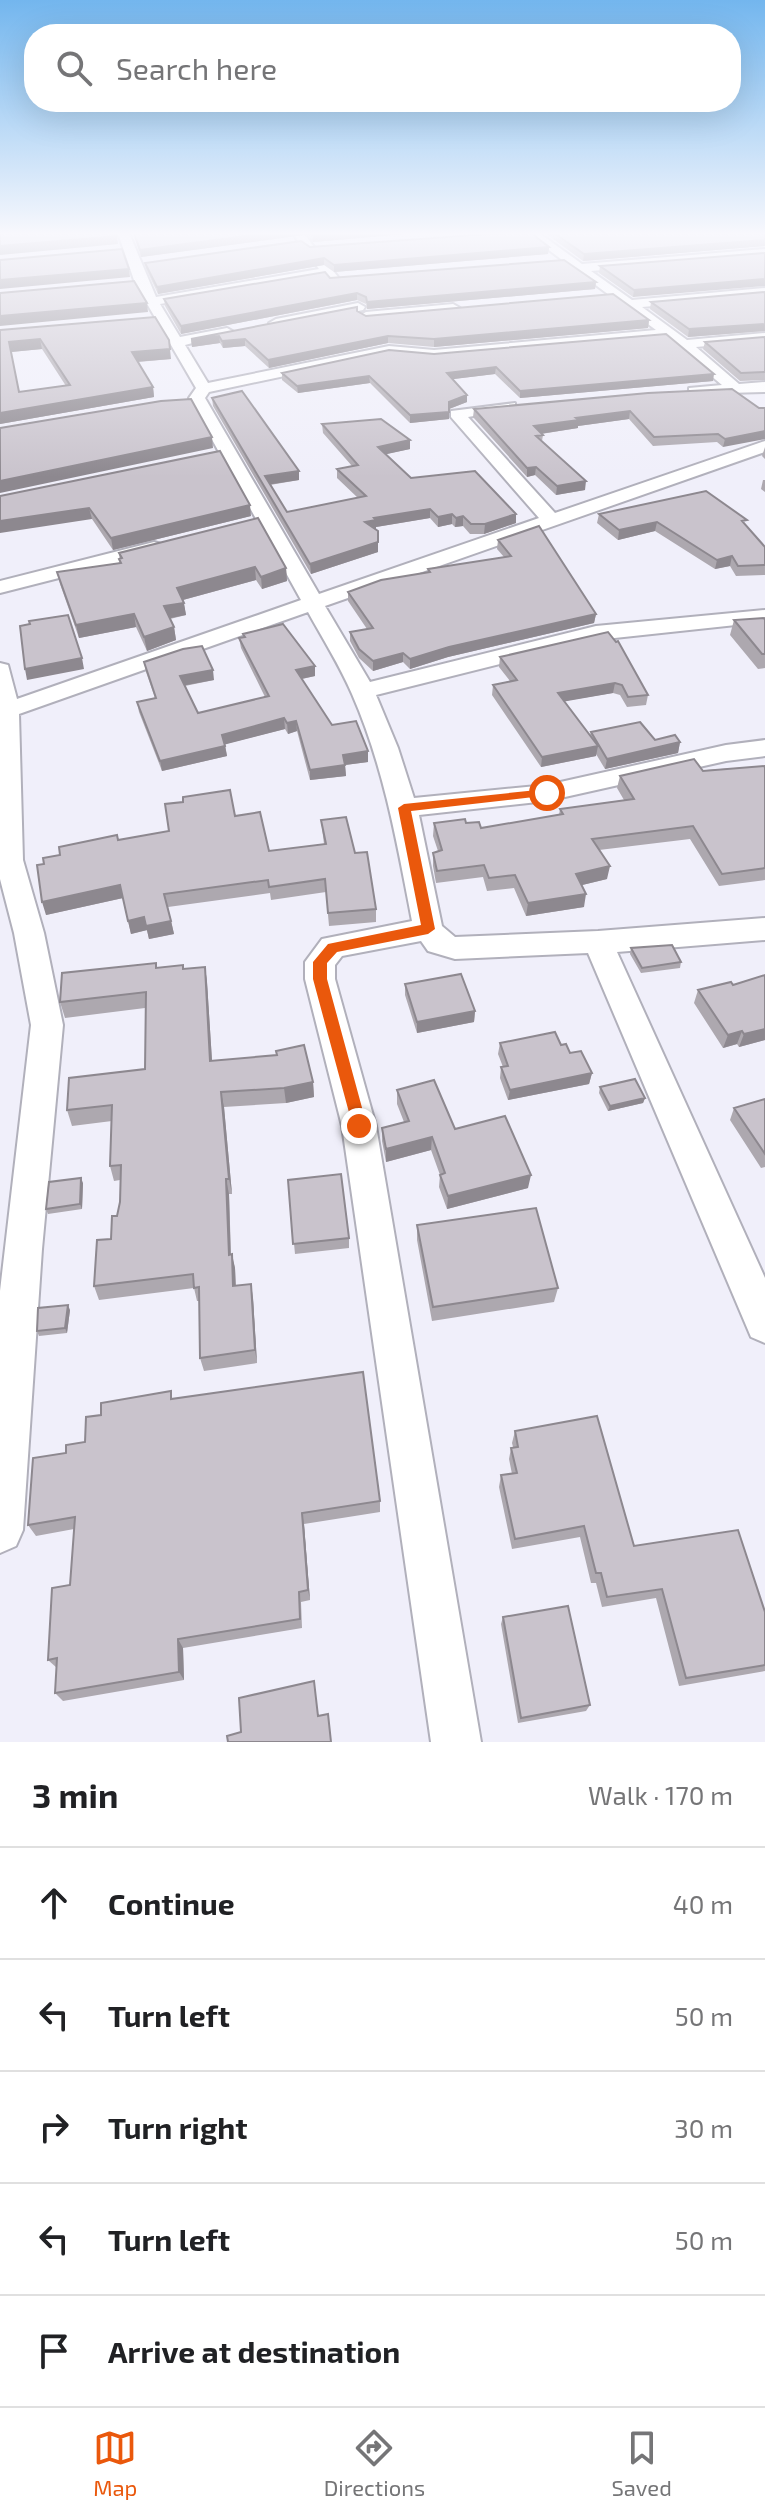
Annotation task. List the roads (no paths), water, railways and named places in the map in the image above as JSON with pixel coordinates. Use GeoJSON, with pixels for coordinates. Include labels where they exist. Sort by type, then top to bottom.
{"type":"FeatureCollection","features":[{"type":"Feature","properties":{"kind":"street"},"geometry":{"type":"LineString","coordinates":[[155,314],[177,342],[194,396],[219,454],[315,603],[363,691],[386,748],[404,808],[428,929],[439,943],[455,948],[598,942],[765,929]]}},
{"type":"Feature","properties":{"kind":"street"},"geometry":{"type":"LineString","coordinates":[[177,342],[315,314]]}},
{"type":"Feature","properties":{"kind":"street"},"geometry":{"type":"LineString","coordinates":[[194,396],[340,314]]}},
{"type":"Feature","properties":{"kind":"street"},"geometry":{"type":"LineString","coordinates":[[372,314],[434,354],[671,333]]}},
{"type":"Feature","properties":{"kind":"street"},"geometry":{"type":"LineString","coordinates":[[646,314],[737,390]]}},
{"type":"Feature","properties":{"kind":"street"},"geometry":{"type":"LineString","coordinates":[[684,344],[765,337]]}},
{"type":"Feature","properties":{"kind":"street"},"geometry":{"type":"LineString","coordinates":[[677,392],[765,387]]}},
{"type":"Feature","properties":{"kind":"street"},"geometry":{"type":"LineString","coordinates":[[526,405],[457,414],[551,520]]}},
{"type":"Feature","properties":{"kind":"street"},"geometry":{"type":"LineString","coordinates":[[7,710],[765,446]]}},
{"type":"Feature","properties":{"kind":"street"},"geometry":{"type":"LineString","coordinates":[[0,587],[179,542]]}},
{"type":"Feature","properties":{"kind":"street"},"geometry":{"type":"LineString","coordinates":[[363,691],[596,633],[765,616]]}},
{"type":"Feature","properties":{"kind":"street"},"geometry":{"type":"LineString","coordinates":[[0,670],[7,710],[9,860],[29,933],[47,1025],[23,1249],[0,1530]]}},
{"type":"Feature","properties":{"kind":"street"},"geometry":{"type":"LineString","coordinates":[[404,808],[547,793],[765,748]]}},
{"type":"Feature","properties":{"kind":"street"},"geometry":{"type":"LineString","coordinates":[[428,929],[333,947],[320,962],[320,979],[359,1126],[456,1742]]}},
{"type":"Feature","properties":{"kind":"street"},"geometry":{"type":"LineString","coordinates":[[598,942],[765,1323]]}}]}
